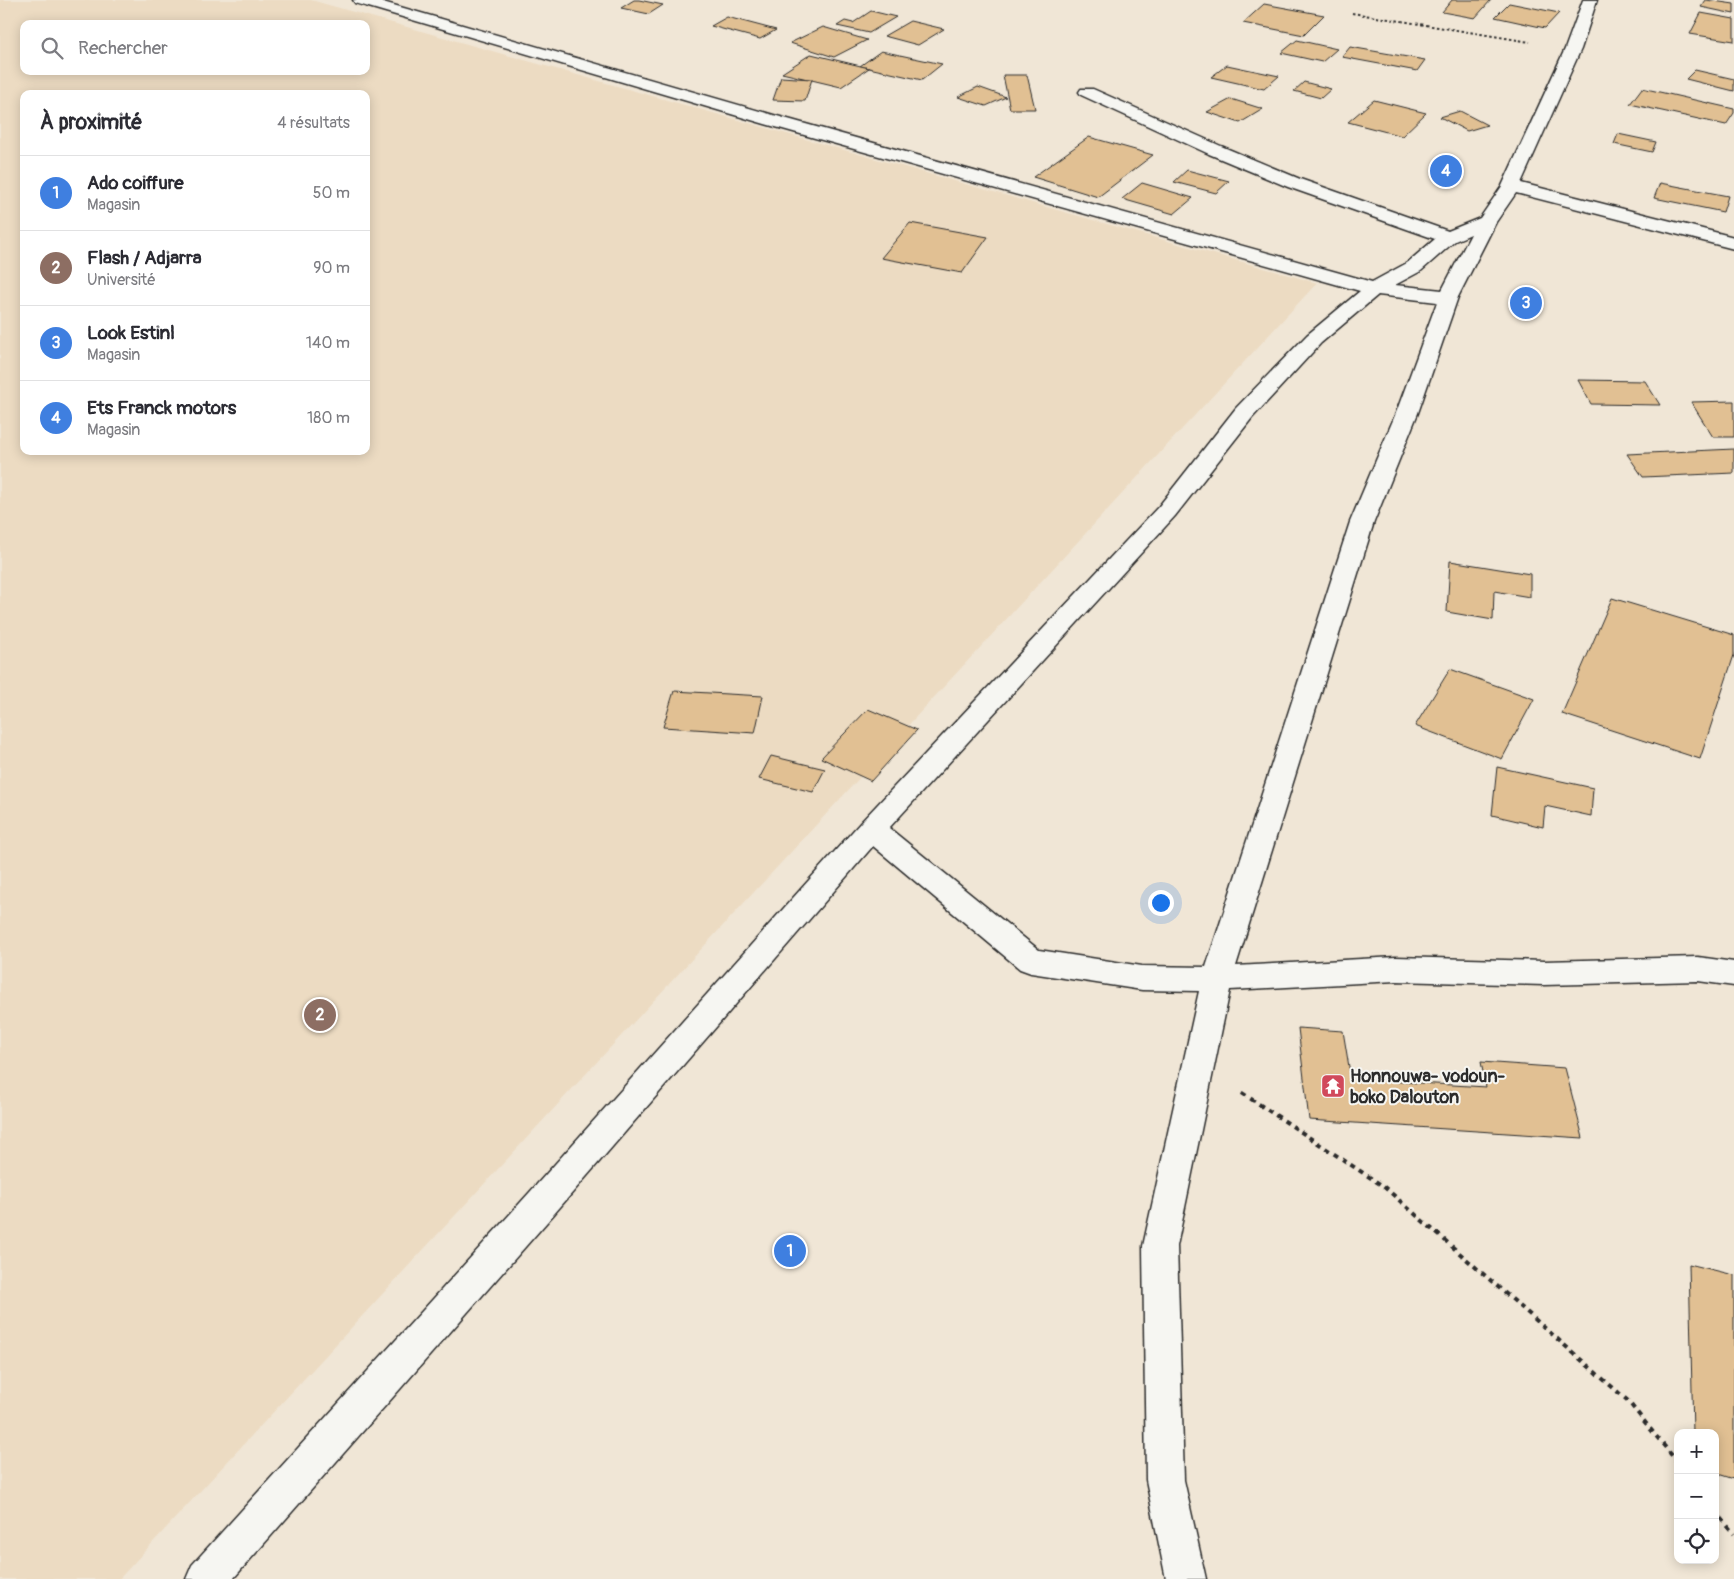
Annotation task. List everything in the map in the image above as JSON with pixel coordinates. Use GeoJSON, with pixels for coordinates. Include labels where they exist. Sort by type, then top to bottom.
{"type":"FeatureCollection","features":[{"type":"Feature","properties":{"kind":"street"},"geometry":{"type":"LineString","coordinates":[[360,0],[771,120],[1374,289],[1448,297]]}},
{"type":"Feature","properties":{"kind":"street"},"geometry":{"type":"LineString","coordinates":[[1186,1579],[1165,1480],[1160,1246],[1216,980],[1362,522],[1407,412],[1448,297],[1487,222],[1512,186],[1573,49],[1590,0]]}},
{"type":"Feature","properties":{"kind":"street"},"geometry":{"type":"LineString","coordinates":[[1087,92],[1215,150],[1294,183],[1448,238]]}},
{"type":"Feature","properties":{"kind":"street"},"geometry":{"type":"LineString","coordinates":[[1512,186],[1734,244]]}},
{"type":"Feature","properties":{"kind":"street"},"geometry":{"type":"LineString","coordinates":[[206,1579],[542,1203],[871,829],[1167,512],[1244,413],[1314,339],[1374,289],[1414,267],[1448,238],[1487,222]]}},
{"type":"Feature","properties":{"kind":"street"},"geometry":{"type":"LineString","coordinates":[[871,829],[1031,961],[1142,978],[1216,980],[1396,969],[1544,973],[1698,969],[1734,974]]}},
{"type":"Feature","properties":{"kind":"path"},"geometry":{"type":"LineString","coordinates":[[1352,13],[1573,49]]}},
{"type":"Feature","properties":{"kind":"path"},"geometry":{"type":"LineString","coordinates":[[1197,1063],[1383,1186],[1627,1400],[1674,1458]]}},
{"type":"Feature","properties":{"kind":"path"},"geometry":{"type":"LineString","coordinates":[[1719,1515],[1734,1534]]}},
{"type":"Feature","properties":{"kind":"shaded area"},"geometry":{"type":"Polygon","coordinates":[[[0,0],[311,0],[1317,283],[119,1579],[0,1579],[0,0]]]}},
{"type":"Feature","properties":{"kind":"building"},"geometry":{"type":"Polygon","coordinates":[[[634,0],[663,5],[649,14],[621,8],[634,0]]]}},
{"type":"Feature","properties":{"kind":"building"},"geometry":{"type":"Polygon","coordinates":[[[1452,0],[1491,0],[1475,18],[1442,12],[1452,0]]]}},
{"type":"Feature","properties":{"kind":"building"},"geometry":{"type":"Polygon","coordinates":[[[1706,0],[1734,4],[1734,14],[1701,7],[1706,0]]]}},
{"type":"Feature","properties":{"kind":"building"},"geometry":{"type":"Polygon","coordinates":[[[1509,3],[1559,13],[1545,28],[1495,17],[1509,3]]]}},
{"type":"Feature","properties":{"kind":"building"},"geometry":{"type":"Polygon","coordinates":[[[1264,4],[1324,15],[1304,35],[1243,23],[1264,4]]]}},
{"type":"Feature","properties":{"kind":"building"},"geometry":{"type":"Polygon","coordinates":[[[871,11],[896,17],[869,33],[837,26],[845,21],[853,23],[871,11]]]}},
{"type":"Feature","properties":{"kind":"building"},"geometry":{"type":"Polygon","coordinates":[[[1701,13],[1734,19],[1734,41],[1690,34],[1701,13]]]}},
{"type":"Feature","properties":{"kind":"building"},"geometry":{"type":"Polygon","coordinates":[[[727,17],[776,30],[760,39],[711,26],[727,17]]]}},
{"type":"Feature","properties":{"kind":"building"},"geometry":{"type":"Polygon","coordinates":[[[910,21],[944,29],[918,45],[884,36],[910,21]]]}},
{"type":"Feature","properties":{"kind":"building"},"geometry":{"type":"Polygon","coordinates":[[[823,27],[867,40],[834,57],[790,43],[823,27]]]}},
{"type":"Feature","properties":{"kind":"building"},"geometry":{"type":"Polygon","coordinates":[[[1297,40],[1337,49],[1322,62],[1281,53],[1297,40]]]}},
{"type":"Feature","properties":{"kind":"building"},"geometry":{"type":"Polygon","coordinates":[[[1350,47],[1425,60],[1417,71],[1342,57],[1350,47]]]}},
{"type":"Feature","properties":{"kind":"building"},"geometry":{"type":"Polygon","coordinates":[[[881,51],[942,64],[922,80],[860,66],[881,51]]]}},
{"type":"Feature","properties":{"kind":"building"},"geometry":{"type":"Polygon","coordinates":[[[811,54],[869,68],[841,87],[782,73],[811,54]]]}},
{"type":"Feature","properties":{"kind":"building"},"geometry":{"type":"Polygon","coordinates":[[[1227,65],[1279,76],[1264,89],[1211,77],[1227,65]]]}},
{"type":"Feature","properties":{"kind":"building"},"geometry":{"type":"Polygon","coordinates":[[[1695,70],[1734,79],[1734,91],[1686,79],[1695,70]]]}},
{"type":"Feature","properties":{"kind":"building"},"geometry":{"type":"Polygon","coordinates":[[[1003,75],[1027,75],[1035,109],[1010,109],[1003,75]]]}},
{"type":"Feature","properties":{"kind":"building"},"geometry":{"type":"Polygon","coordinates":[[[781,77],[812,79],[805,101],[773,100],[781,77]]]}},
{"type":"Feature","properties":{"kind":"building"},"geometry":{"type":"Polygon","coordinates":[[[1304,82],[1331,89],[1321,98],[1294,91],[1304,82]]]}},
{"type":"Feature","properties":{"kind":"building"},"geometry":{"type":"Polygon","coordinates":[[[978,87],[1006,97],[986,106],[958,97],[978,87]]]}},
{"type":"Feature","properties":{"kind":"building"},"geometry":{"type":"Polygon","coordinates":[[[1642,88],[1734,109],[1734,113],[1726,125],[1630,104],[1642,88]]]}},
{"type":"Feature","properties":{"kind":"building"},"geometry":{"type":"Polygon","coordinates":[[[1231,99],[1263,109],[1240,123],[1207,112],[1231,99]]]}},
{"type":"Feature","properties":{"kind":"building"},"geometry":{"type":"Polygon","coordinates":[[[1374,100],[1426,113],[1402,136],[1348,122],[1374,100]]]}},
{"type":"Feature","properties":{"kind":"building"},"geometry":{"type":"Polygon","coordinates":[[[1460,111],[1487,125],[1467,131],[1440,117],[1460,111]]]}},
{"type":"Feature","properties":{"kind":"building"},"geometry":{"type":"Polygon","coordinates":[[[1618,134],[1656,142],[1652,152],[1614,144],[1618,134]]]}},
{"type":"Feature","properties":{"kind":"building"},"geometry":{"type":"Polygon","coordinates":[[[1089,137],[1153,155],[1098,197],[1033,177],[1089,137]]]}},
{"type":"Feature","properties":{"kind":"building"},"geometry":{"type":"Polygon","coordinates":[[[1187,170],[1229,181],[1216,193],[1174,182],[1187,170]]]}},
{"type":"Feature","properties":{"kind":"building"},"geometry":{"type":"Polygon","coordinates":[[[1142,183],[1193,198],[1174,214],[1122,199],[1142,183]]]}},
{"type":"Feature","properties":{"kind":"building"},"geometry":{"type":"Polygon","coordinates":[[[1660,183],[1728,196],[1723,212],[1654,198],[1660,183]]]}},
{"type":"Feature","properties":{"kind":"building"},"geometry":{"type":"Polygon","coordinates":[[[910,223],[988,237],[962,273],[881,258],[910,223]]]}},
{"type":"Feature","properties":{"kind":"building"},"geometry":{"type":"Polygon","coordinates":[[[1578,380],[1645,381],[1660,405],[1591,404],[1578,380]]]}},
{"type":"Feature","properties":{"kind":"building"},"geometry":{"type":"Polygon","coordinates":[[[1734,401],[1734,437],[1713,437],[1691,402],[1734,401]]]}},
{"type":"Feature","properties":{"kind":"building"},"geometry":{"type":"Polygon","coordinates":[[[1734,449],[1734,473],[1643,477],[1627,454],[1734,449]]]}},
{"type":"Feature","properties":{"kind":"building"},"geometry":{"type":"Polygon","coordinates":[[[1450,561],[1530,574],[1530,597],[1494,591],[1493,620],[1447,612],[1450,561]]]}},
{"type":"Feature","properties":{"kind":"building"},"geometry":{"type":"Polygon","coordinates":[[[1612,598],[1734,635],[1734,655],[1700,759],[1562,714],[1612,598]]]}},
{"type":"Feature","properties":{"kind":"building"},"geometry":{"type":"Polygon","coordinates":[[[1450,669],[1534,699],[1502,759],[1415,726],[1450,669]]]}},
{"type":"Feature","properties":{"kind":"building"},"geometry":{"type":"Polygon","coordinates":[[[674,691],[763,696],[755,733],[663,727],[674,691]]]}},
{"type":"Feature","properties":{"kind":"building"},"geometry":{"type":"Polygon","coordinates":[[[868,709],[917,730],[871,781],[821,758],[868,709]]]}},
{"type":"Feature","properties":{"kind":"building"},"geometry":{"type":"Polygon","coordinates":[[[771,756],[825,769],[813,792],[759,779],[771,756]]]}},
{"type":"Feature","properties":{"kind":"building"},"geometry":{"type":"Polygon","coordinates":[[[1497,767],[1593,788],[1591,816],[1545,806],[1543,827],[1492,815],[1497,767]]]}},
{"type":"Feature","properties":{"kind":"building"},"geometry":{"type":"Polygon","coordinates":[[[1298,1028],[1343,1031],[1351,1079],[1486,1087],[1481,1062],[1565,1068],[1583,1138],[1309,1120],[1298,1028]]]}},
{"type":"Feature","properties":{"kind":"building"},"geometry":{"type":"Polygon","coordinates":[[[1689,1264],[1734,1275],[1734,1479],[1719,1474],[1719,1429],[1693,1429],[1689,1264]]]}},
{"type":"Feature","properties":{"kind":"place","name":"Ets Franck motors"},"geometry":{"type":"Point","coordinates":[1446,171]}},
{"type":"Feature","properties":{"kind":"place","name":"Look Estinl"},"geometry":{"type":"Point","coordinates":[1526,303]}},
{"type":"Feature","properties":{"kind":"place","name":"Flash / Adjarra"},"geometry":{"type":"Point","coordinates":[320,1015]}},
{"type":"Feature","properties":{"kind":"place","name":"Honnouwa- vodoun- boko Dalouton"},"geometry":{"type":"Point","coordinates":[1333,1086]}},
{"type":"Feature","properties":{"kind":"place","name":"Ado coiffure"},"geometry":{"type":"Point","coordinates":[790,1251]}}]}
